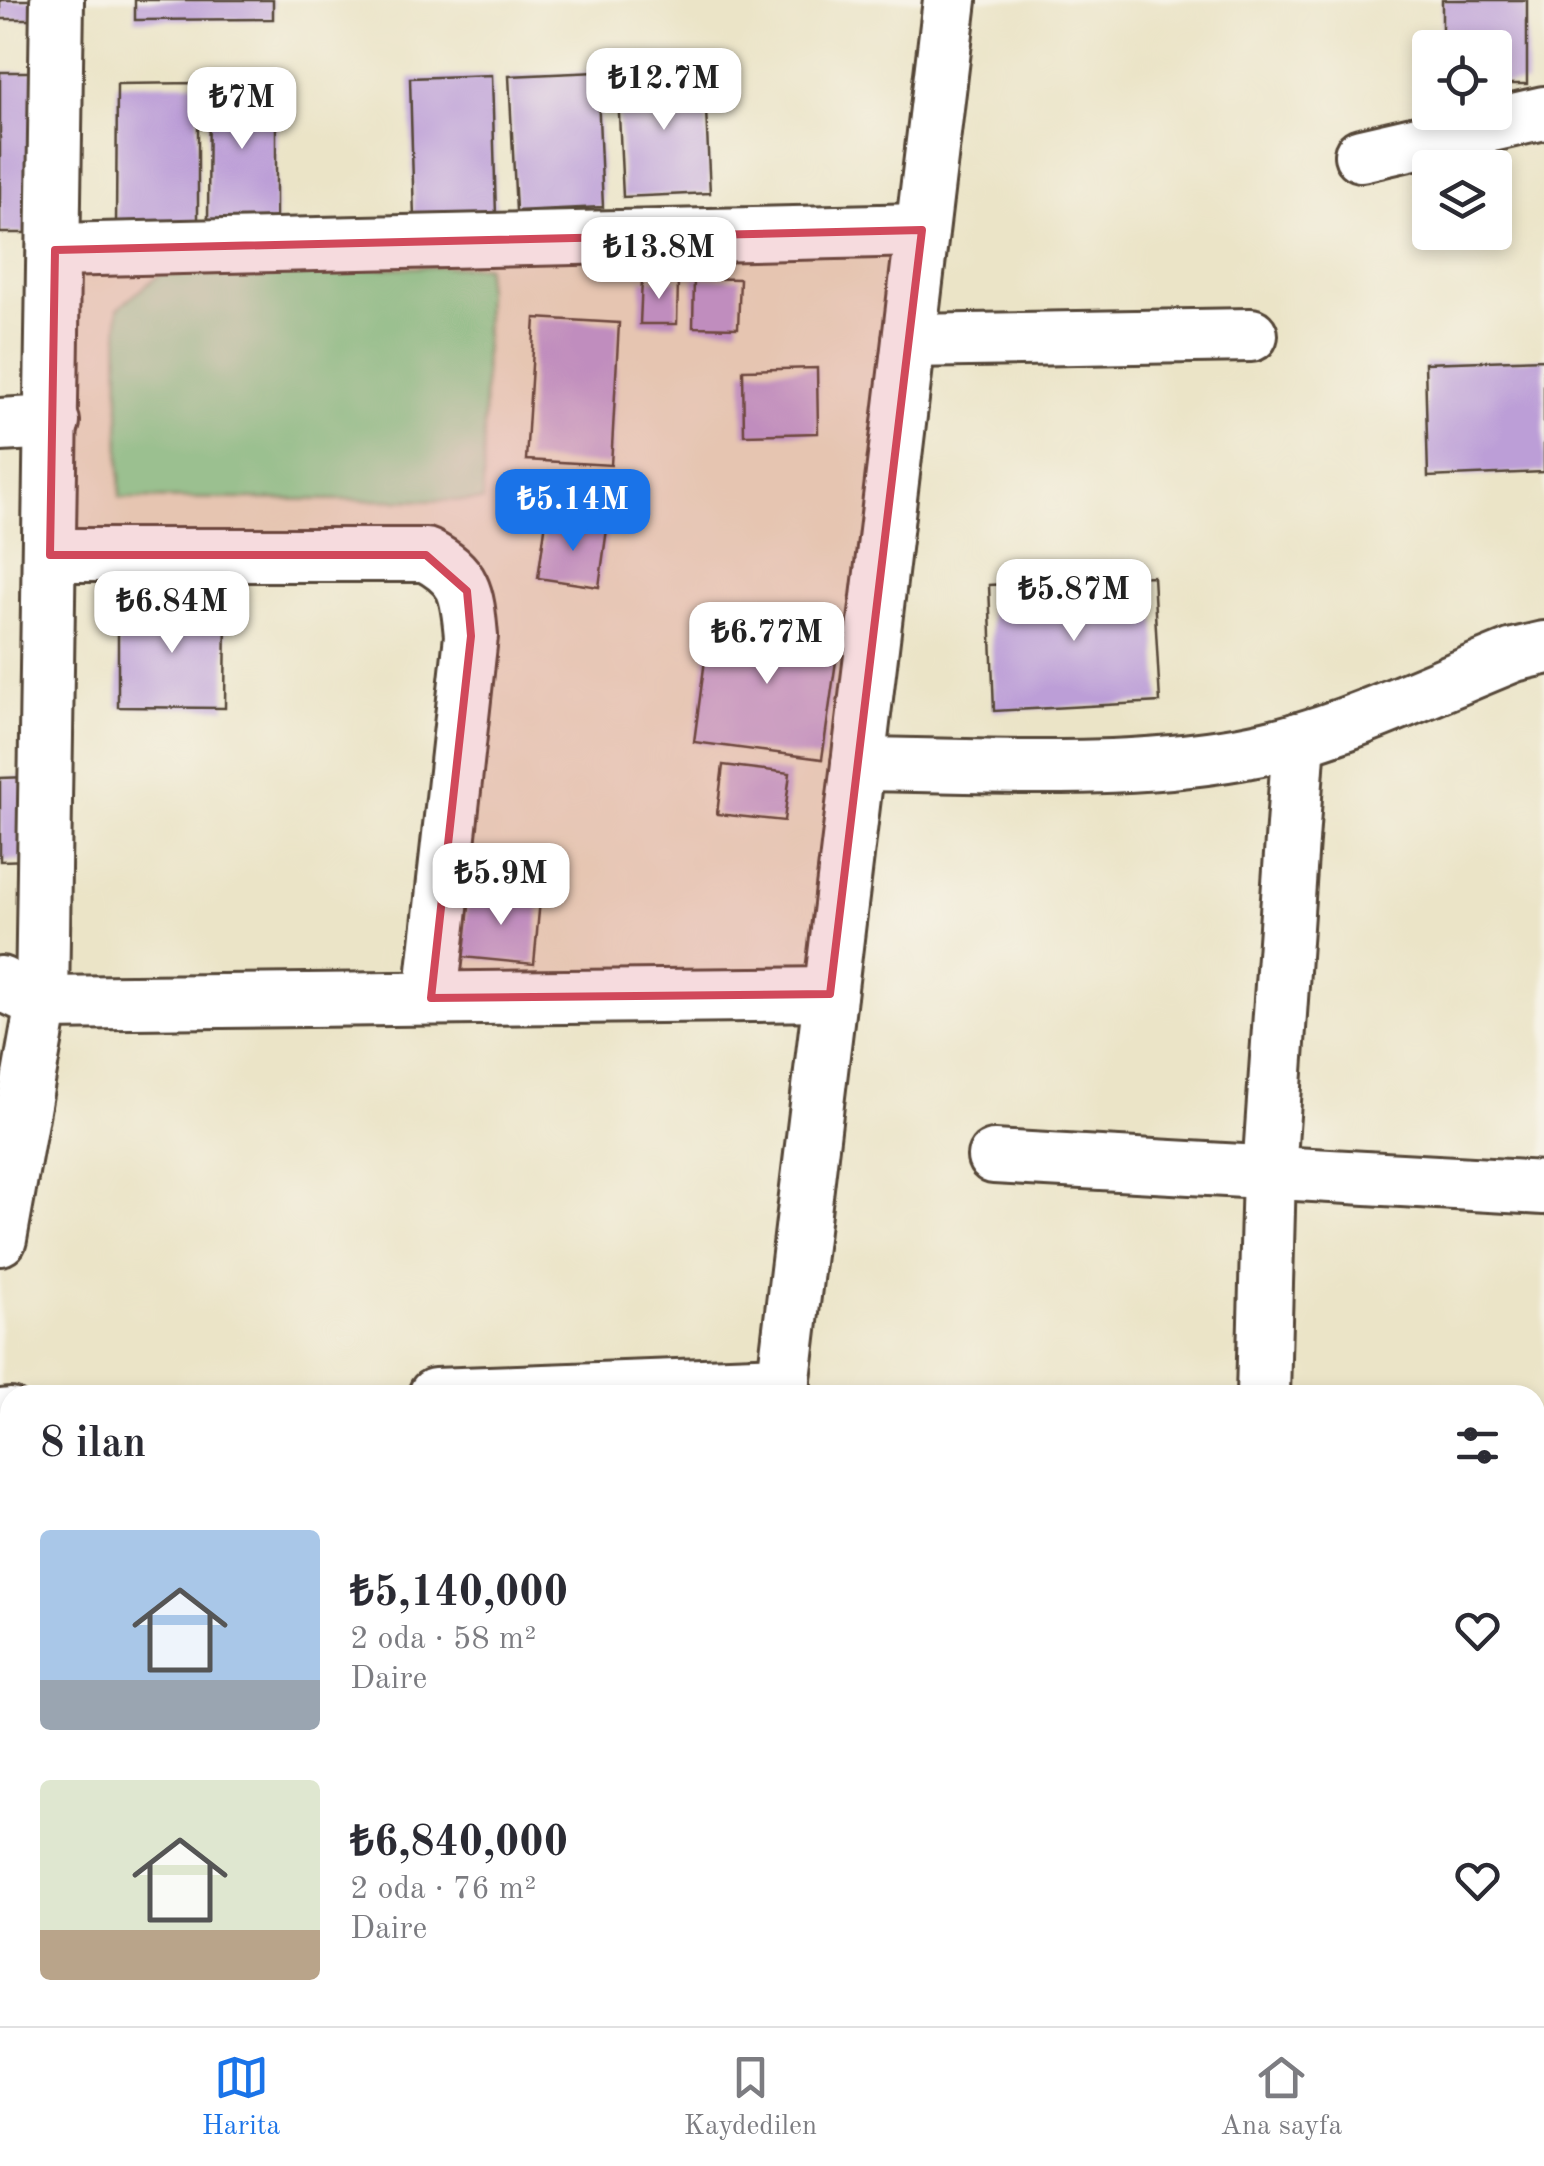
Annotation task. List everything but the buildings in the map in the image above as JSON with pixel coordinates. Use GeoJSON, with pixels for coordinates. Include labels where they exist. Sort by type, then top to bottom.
{"type":"FeatureCollection","features":[{"type":"Feature","properties":{"kind":"street"},"geometry":{"type":"LineString","coordinates":[[0,1239],[21,993],[50,555],[57,0]]}},
{"type":"Feature","properties":{"kind":"street"},"geometry":{"type":"LineString","coordinates":[[783,1385],[950,0]]}},
{"type":"Feature","properties":{"kind":"street"},"geometry":{"type":"LineString","coordinates":[[1361,155],[1544,113]]}},
{"type":"Feature","properties":{"kind":"street"},"geometry":{"type":"LineString","coordinates":[[55,250],[922,230]]}},
{"type":"Feature","properties":{"kind":"street"},"geometry":{"type":"LineString","coordinates":[[909,341],[1251,335]]}},
{"type":"Feature","properties":{"kind":"street"},"geometry":{"type":"LineString","coordinates":[[0,425],[53,422]]}},
{"type":"Feature","properties":{"kind":"street"},"geometry":{"type":"LineString","coordinates":[[50,555],[426,555],[448,567],[467,591],[471,636],[430,998]]}},
{"type":"Feature","properties":{"kind":"street"},"geometry":{"type":"LineString","coordinates":[[858,764],[1126,767],[1241,753],[1300,739],[1514,655],[1544,648]]}},
{"type":"Feature","properties":{"kind":"street"},"geometry":{"type":"LineString","coordinates":[[1263,1385],[1268,1173],[1300,739]]}},
{"type":"Feature","properties":{"kind":"street"},"geometry":{"type":"LineString","coordinates":[[21,993],[430,998],[830,994]]}},
{"type":"Feature","properties":{"kind":"street"},"geometry":{"type":"LineString","coordinates":[[994,1156],[1544,1188]]}},
{"type":"Feature","properties":{"kind":"highlighted area"},"geometry":{"type":"Polygon","coordinates":[[[922,230],[830,994],[431,998],[471,636],[467,591],[426,555],[50,555],[55,250],[922,230]]]}},
{"type":"Feature","properties":{"kind":"green space"},"geometry":{"type":"Polygon","coordinates":[[[486,266],[483,501],[120,498],[118,308],[163,272],[486,266]]]}}]}
